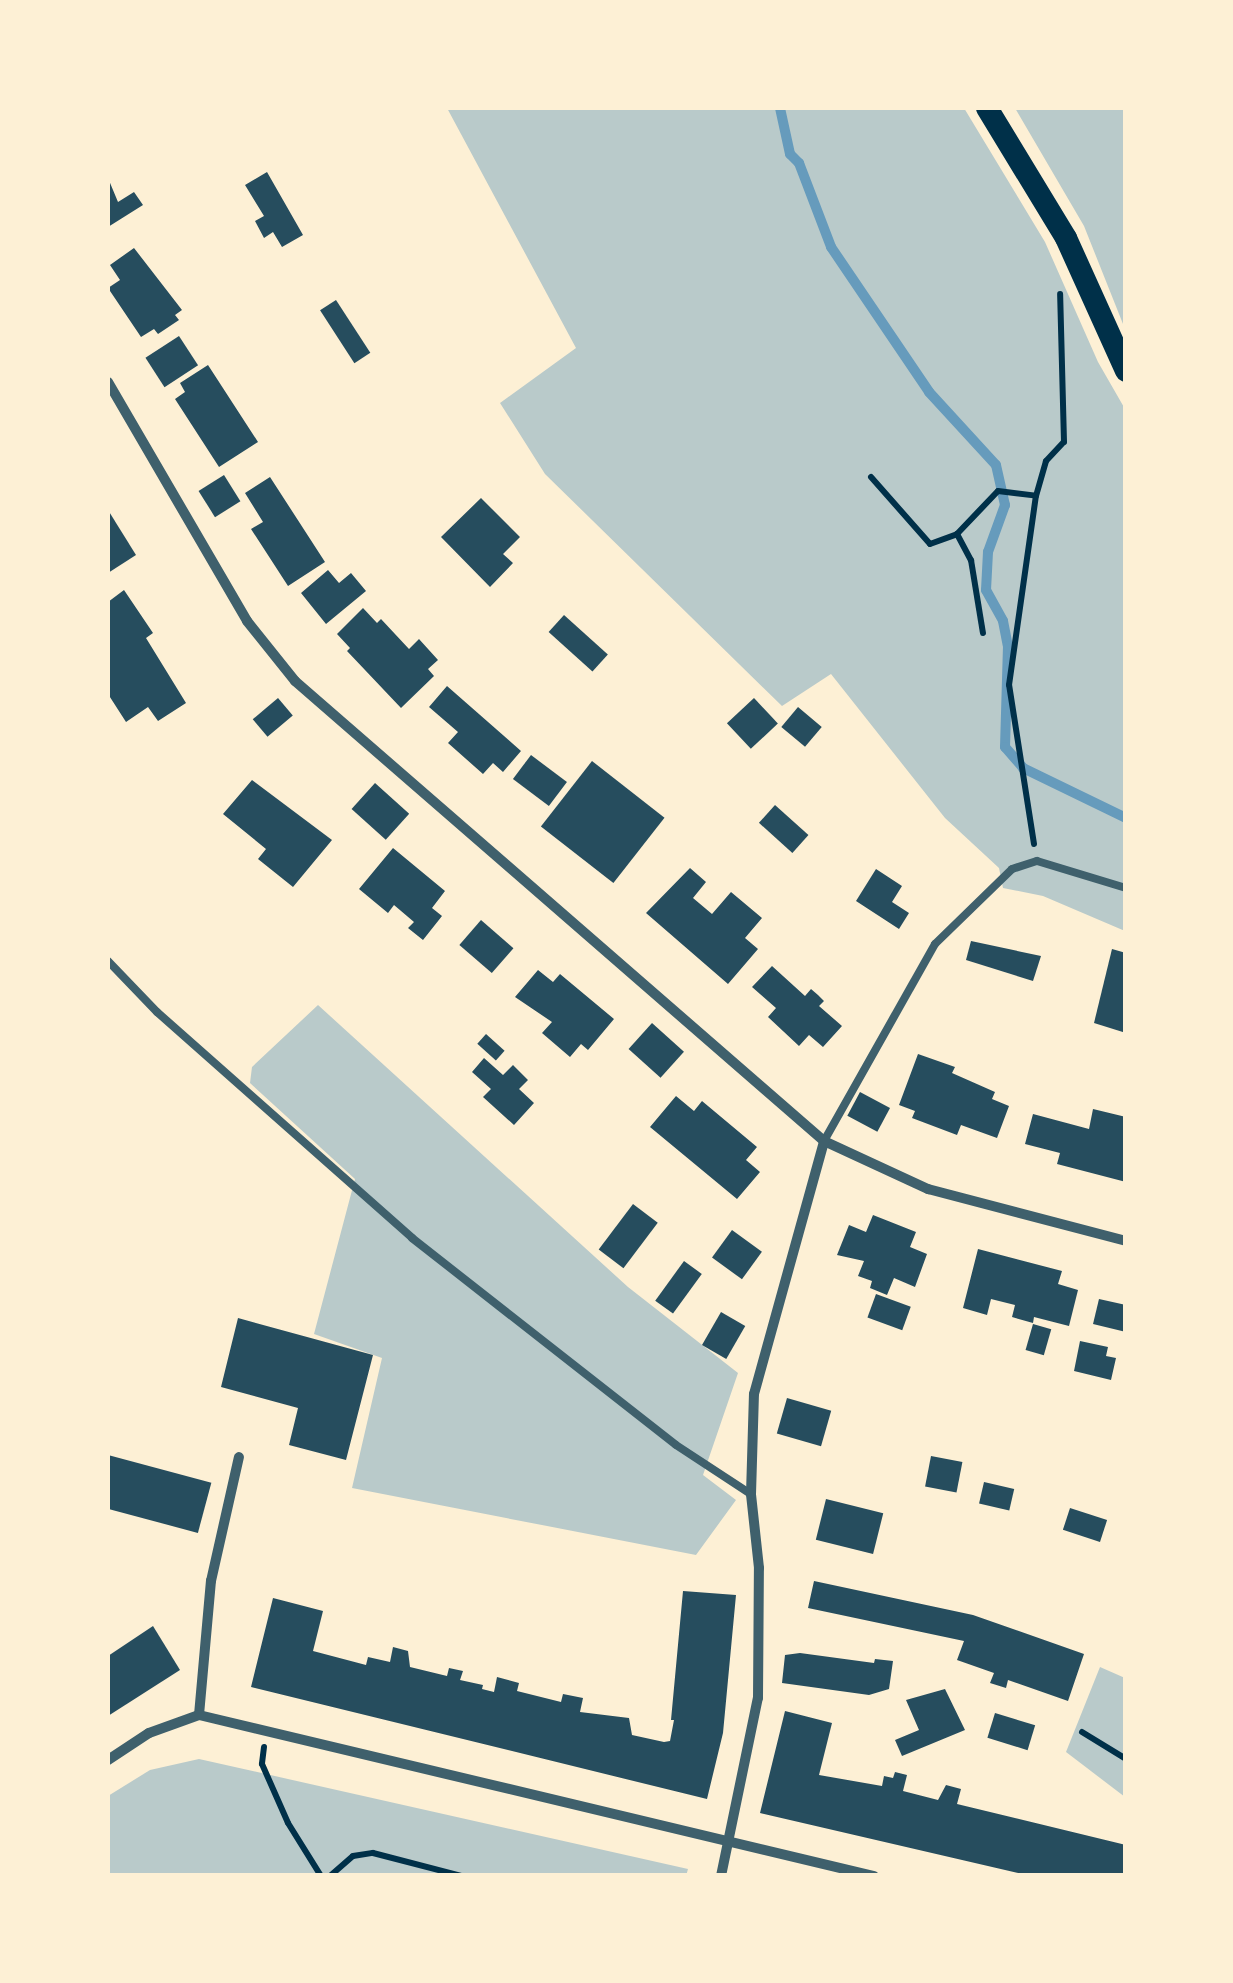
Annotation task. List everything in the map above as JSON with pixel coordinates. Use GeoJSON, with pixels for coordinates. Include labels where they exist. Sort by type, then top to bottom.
{"type":"FeatureCollection","features":[{"type":"Feature","properties":{"kind":"main road"},"geometry":{"type":"LineString","coordinates":[[987,108],[1066,238],[1126,371]]}},
{"type":"Feature","properties":{"kind":"street"},"geometry":{"type":"LineString","coordinates":[[108,382],[247,621],[295,681],[824,1141],[928,1189],[1126,1240]]}},
{"type":"Feature","properties":{"kind":"street"},"geometry":{"type":"LineString","coordinates":[[721,1876],[758,1698],[758,1568],[750,1494],[754,1394],[824,1141]]}},
{"type":"Feature","properties":{"kind":"street"},"geometry":{"type":"LineString","coordinates":[[200,1716],[211,1581],[239,1457]]}},
{"type":"Feature","properties":{"kind":"street"},"geometry":{"type":"LineString","coordinates":[[108,1760],[149,1733],[200,1716],[874,1876]]}},
{"type":"Feature","properties":{"kind":"lane"},"geometry":{"type":"LineString","coordinates":[[824,1141],[935,944],[1012,868],[1037,861],[1126,888]]}},
{"type":"Feature","properties":{"kind":"lane"},"geometry":{"type":"LineString","coordinates":[[108,961],[156,1012],[412,1238],[662,1434],[750,1494]]}},
{"type":"Feature","properties":{"kind":"path"},"geometry":{"type":"LineString","coordinates":[[1037,861],[1009,685],[1036,496],[1046,461],[1064,442],[1059,285]]}},
{"type":"Feature","properties":{"kind":"path"},"geometry":{"type":"LineString","coordinates":[[871,478],[930,544],[957,534],[998,490],[1036,496]]}},
{"type":"Feature","properties":{"kind":"path"},"geometry":{"type":"LineString","coordinates":[[957,534],[971,560],[983,633]]}},
{"type":"Feature","properties":{"kind":"path"},"geometry":{"type":"LineString","coordinates":[[266,1731],[262,1764],[288,1823],[321,1876]]}},
{"type":"Feature","properties":{"kind":"path"},"geometry":{"type":"LineString","coordinates":[[1082,1732],[1126,1759]]}},
{"type":"Feature","properties":{"kind":"path"},"geometry":{"type":"LineString","coordinates":[[330,1876],[354,1856],[372,1853],[462,1876]]}},
{"type":"Feature","properties":{"kind":"shaded area"},"geometry":{"type":"Polygon","coordinates":[[[447,108],[964,108],[1045,242],[1098,362],[1125,409],[1125,931],[1043,896],[1003,888],[999,868],[945,818],[831,674],[782,706],[545,474],[500,403],[576,348],[447,108]]]}},
{"type":"Feature","properties":{"kind":"shaded area"},"geometry":{"type":"Polygon","coordinates":[[[1015,108],[1125,108],[1125,329],[1084,226],[1015,108]]]}},
{"type":"Feature","properties":{"kind":"shaded area"},"geometry":{"type":"Polygon","coordinates":[[[318,1005],[628,1287],[738,1373],[703,1475],[736,1500],[696,1555],[352,1488],[382,1358],[314,1334],[355,1179],[250,1083],[252,1067],[318,1005]]]}},
{"type":"Feature","properties":{"kind":"shaded area"},"geometry":{"type":"Polygon","coordinates":[[[1100,1667],[1125,1678],[1125,1797],[1066,1752],[1100,1667]]]}},
{"type":"Feature","properties":{"kind":"shaded area"},"geometry":{"type":"Polygon","coordinates":[[[199,1759],[688,1869],[686,1876],[108,1876],[108,1796],[150,1770],[199,1759]]]}},
{"type":"Feature","properties":{"kind":"building"},"geometry":{"type":"Polygon","coordinates":[[[267,172],[303,235],[282,247],[273,232],[264,238],[255,221],[264,216],[245,185],[267,172]]]}},
{"type":"Feature","properties":{"kind":"building"},"geometry":{"type":"Polygon","coordinates":[[[108,178],[118,202],[134,192],[143,205],[108,227],[108,178]]]}},
{"type":"Feature","properties":{"kind":"building"},"geometry":{"type":"Polygon","coordinates":[[[134,248],[182,310],[175,315],[179,320],[158,334],[154,329],[141,337],[108,288],[120,280],[110,265],[134,248]]]}},
{"type":"Feature","properties":{"kind":"building"},"geometry":{"type":"Polygon","coordinates":[[[336,300],[370,353],[354,363],[320,310],[336,300]]]}},
{"type":"Feature","properties":{"kind":"building"},"geometry":{"type":"Polygon","coordinates":[[[179,336],[198,365],[165,387],[145,358],[179,336]]]}},
{"type":"Feature","properties":{"kind":"building"},"geometry":{"type":"Polygon","coordinates":[[[208,365],[258,442],[219,467],[175,399],[185,392],[180,383],[208,365]]]}},
{"type":"Feature","properties":{"kind":"building"},"geometry":{"type":"Polygon","coordinates":[[[224,475],[240,501],[215,517],[199,491],[224,475]]]}},
{"type":"Feature","properties":{"kind":"building"},"geometry":{"type":"Polygon","coordinates":[[[270,477],[325,562],[288,586],[251,529],[263,522],[245,493],[270,477]]]}},
{"type":"Feature","properties":{"kind":"building"},"geometry":{"type":"Polygon","coordinates":[[[481,498],[520,537],[503,554],[513,563],[490,587],[441,537],[481,498]]]}},
{"type":"Feature","properties":{"kind":"building"},"geometry":{"type":"Polygon","coordinates":[[[108,510],[136,555],[108,573],[108,510]]]}},
{"type":"Feature","properties":{"kind":"building"},"geometry":{"type":"Polygon","coordinates":[[[328,570],[339,583],[351,573],[366,591],[326,624],[301,593],[328,570]]]}},
{"type":"Feature","properties":{"kind":"building"},"geometry":{"type":"Polygon","coordinates":[[[124,590],[153,633],[146,638],[186,703],[158,721],[148,707],[126,722],[108,694],[108,602],[124,590]]]}},
{"type":"Feature","properties":{"kind":"building"},"geometry":{"type":"Polygon","coordinates":[[[363,608],[377,623],[381,619],[409,649],[419,639],[438,660],[428,669],[434,676],[401,708],[347,651],[350,648],[337,634],[363,608]]]}},
{"type":"Feature","properties":{"kind":"building"},"geometry":{"type":"Polygon","coordinates":[[[564,615],[608,654],[592,672],[549,632],[564,615]]]}},
{"type":"Feature","properties":{"kind":"building"},"geometry":{"type":"Polygon","coordinates":[[[447,686],[521,751],[503,772],[493,763],[483,774],[448,743],[458,732],[429,707],[447,686]]]}},
{"type":"Feature","properties":{"kind":"building"},"geometry":{"type":"Polygon","coordinates":[[[278,698],[293,716],[268,737],[253,719],[278,698]]]}},
{"type":"Feature","properties":{"kind":"building"},"geometry":{"type":"Polygon","coordinates":[[[754,698],[778,724],[751,749],[727,723],[754,698]]]}},
{"type":"Feature","properties":{"kind":"building"},"geometry":{"type":"Polygon","coordinates":[[[798,707],[822,727],[805,747],[781,727],[798,707]]]}},
{"type":"Feature","properties":{"kind":"building"},"geometry":{"type":"Polygon","coordinates":[[[531,755],[567,782],[549,806],[513,779],[531,755]]]}},
{"type":"Feature","properties":{"kind":"building"},"geometry":{"type":"Polygon","coordinates":[[[592,761],[664,818],[613,883],[541,826],[592,761]]]}},
{"type":"Feature","properties":{"kind":"building"},"geometry":{"type":"Polygon","coordinates":[[[252,780],[332,840],[293,887],[258,859],[266,849],[223,814],[252,780]]]}},
{"type":"Feature","properties":{"kind":"building"},"geometry":{"type":"Polygon","coordinates":[[[375,783],[409,814],[386,840],[352,809],[375,783]]]}},
{"type":"Feature","properties":{"kind":"building"},"geometry":{"type":"Polygon","coordinates":[[[775,805],[808,835],[792,853],[759,823],[775,805]]]}},
{"type":"Feature","properties":{"kind":"building"},"geometry":{"type":"Polygon","coordinates":[[[393,848],[445,891],[432,908],[442,916],[423,940],[408,928],[414,922],[394,905],[388,913],[359,889],[393,848]]]}},
{"type":"Feature","properties":{"kind":"building"},"geometry":{"type":"Polygon","coordinates":[[[690,868],[706,882],[693,898],[712,914],[731,892],[762,918],[745,938],[758,949],[728,984],[646,913],[690,868]]]}},
{"type":"Feature","properties":{"kind":"building"},"geometry":{"type":"Polygon","coordinates":[[[876,869],[902,886],[892,902],[909,913],[899,929],[856,901],[876,869]]]}},
{"type":"Feature","properties":{"kind":"building"},"geometry":{"type":"Polygon","coordinates":[[[481,920],[513,948],[492,973],[459,945],[481,920]]]}},
{"type":"Feature","properties":{"kind":"building"},"geometry":{"type":"Polygon","coordinates":[[[971,941],[1041,956],[1033,981],[966,960],[971,941]]]}},
{"type":"Feature","properties":{"kind":"building"},"geometry":{"type":"Polygon","coordinates":[[[1112,949],[1126,953],[1126,1033],[1094,1023],[1112,949]]]}},
{"type":"Feature","properties":{"kind":"building"},"geometry":{"type":"Polygon","coordinates":[[[772,966],[805,996],[811,989],[818,995],[824,1001],[819,1006],[842,1026],[823,1047],[809,1035],[799,1046],[768,1017],[776,1008],[752,987],[772,966]]]}},
{"type":"Feature","properties":{"kind":"building"},"geometry":{"type":"Polygon","coordinates":[[[538,970],[553,982],[560,974],[614,1019],[588,1050],[581,1044],[570,1057],[542,1033],[552,1022],[515,997],[538,970]]]}},
{"type":"Feature","properties":{"kind":"building"},"geometry":{"type":"Polygon","coordinates":[[[652,1023],[684,1052],[661,1078],[629,1049],[652,1023]]]}},
{"type":"Feature","properties":{"kind":"building"},"geometry":{"type":"Polygon","coordinates":[[[486,1034],[505,1051],[496,1060],[477,1044],[486,1034]]]}},
{"type":"Feature","properties":{"kind":"building"},"geometry":{"type":"Polygon","coordinates":[[[918,1054],[955,1067],[952,1073],[995,1092],[992,1099],[1009,1106],[997,1138],[961,1125],[957,1135],[912,1118],[915,1111],[899,1105],[918,1054]]]}},
{"type":"Feature","properties":{"kind":"building"},"geometry":{"type":"Polygon","coordinates":[[[484,1058],[503,1075],[513,1065],[528,1080],[519,1089],[534,1103],[514,1125],[483,1097],[491,1089],[472,1072],[484,1058]]]}},
{"type":"Feature","properties":{"kind":"building"},"geometry":{"type":"Polygon","coordinates":[[[860,1092],[890,1108],[877,1132],[847,1116],[860,1092]]]}},
{"type":"Feature","properties":{"kind":"building"},"geometry":{"type":"Polygon","coordinates":[[[676,1096],[694,1111],[702,1101],[757,1147],[746,1160],[760,1172],[737,1199],[650,1127],[676,1096]]]}},
{"type":"Feature","properties":{"kind":"building"},"geometry":{"type":"Polygon","coordinates":[[[1093,1109],[1126,1117],[1126,1182],[1057,1164],[1060,1153],[1025,1144],[1033,1114],[1089,1129],[1093,1109]]]}},
{"type":"Feature","properties":{"kind":"building"},"geometry":{"type":"Polygon","coordinates":[[[633,1204],[658,1223],[623,1268],[599,1250],[633,1204]]]}},
{"type":"Feature","properties":{"kind":"building"},"geometry":{"type":"Polygon","coordinates":[[[873,1215],[916,1232],[910,1247],[927,1254],[915,1287],[894,1278],[887,1295],[870,1288],[872,1281],[858,1276],[864,1261],[837,1255],[849,1225],[866,1232],[873,1215]]]}},
{"type":"Feature","properties":{"kind":"building"},"geometry":{"type":"Polygon","coordinates":[[[732,1230],[762,1252],[742,1279],[712,1258],[732,1230]]]}},
{"type":"Feature","properties":{"kind":"building"},"geometry":{"type":"Polygon","coordinates":[[[978,1249],[1062,1271],[1058,1284],[1078,1290],[1069,1326],[1034,1317],[1033,1323],[1012,1317],[1015,1305],[991,1299],[987,1315],[963,1308],[978,1249]]]}},
{"type":"Feature","properties":{"kind":"building"},"geometry":{"type":"Polygon","coordinates":[[[684,1261],[702,1274],[673,1314],[655,1301],[684,1261]]]}},
{"type":"Feature","properties":{"kind":"building"},"geometry":{"type":"Polygon","coordinates":[[[876,1294],[911,1307],[902,1330],[867,1317],[876,1294]]]}},
{"type":"Feature","properties":{"kind":"building"},"geometry":{"type":"Polygon","coordinates":[[[1099,1299],[1126,1305],[1126,1332],[1093,1324],[1099,1299]]]}},
{"type":"Feature","properties":{"kind":"building"},"geometry":{"type":"Polygon","coordinates":[[[721,1312],[745,1326],[726,1359],[702,1345],[721,1312]]]}},
{"type":"Feature","properties":{"kind":"building"},"geometry":{"type":"Polygon","coordinates":[[[238,1318],[373,1355],[346,1460],[289,1445],[298,1408],[221,1387],[238,1318]]]}},
{"type":"Feature","properties":{"kind":"building"},"geometry":{"type":"Polygon","coordinates":[[[1033,1324],[1051,1329],[1044,1355],[1026,1350],[1033,1324]]]}},
{"type":"Feature","properties":{"kind":"building"},"geometry":{"type":"Polygon","coordinates":[[[1080,1341],[1108,1347],[1106,1356],[1116,1358],[1111,1380],[1074,1371],[1080,1341]]]}},
{"type":"Feature","properties":{"kind":"building"},"geometry":{"type":"Polygon","coordinates":[[[787,1398],[831,1411],[821,1446],[777,1434],[787,1398]]]}},
{"type":"Feature","properties":{"kind":"building"},"geometry":{"type":"Polygon","coordinates":[[[108,1455],[211,1483],[198,1533],[108,1509],[108,1455]]]}},
{"type":"Feature","properties":{"kind":"building"},"geometry":{"type":"Polygon","coordinates":[[[931,1456],[962,1462],[956,1493],[925,1486],[931,1456]]]}},
{"type":"Feature","properties":{"kind":"building"},"geometry":{"type":"Polygon","coordinates":[[[984,1482],[1014,1489],[1009,1510],[979,1503],[984,1482]]]}},
{"type":"Feature","properties":{"kind":"building"},"geometry":{"type":"Polygon","coordinates":[[[826,1499],[883,1513],[873,1554],[816,1540],[826,1499]]]}},
{"type":"Feature","properties":{"kind":"building"},"geometry":{"type":"Polygon","coordinates":[[[1070,1508],[1107,1520],[1100,1542],[1063,1530],[1070,1508]]]}},
{"type":"Feature","properties":{"kind":"building"},"geometry":{"type":"Polygon","coordinates":[[[814,1581],[973,1615],[1084,1654],[1068,1701],[1008,1680],[1006,1688],[990,1683],[994,1673],[957,1660],[964,1641],[808,1608],[814,1581]]]}},
{"type":"Feature","properties":{"kind":"building"},"geometry":{"type":"Polygon","coordinates":[[[683,1591],[736,1595],[723,1733],[707,1799],[251,1687],[273,1598],[323,1611],[313,1651],[366,1665],[368,1657],[390,1662],[393,1647],[408,1651],[410,1667],[447,1676],[449,1668],[463,1671],[460,1680],[494,1692],[497,1677],[519,1683],[517,1691],[561,1702],[563,1694],[583,1698],[580,1712],[629,1718],[632,1735],[670,1741],[683,1591]]]}},
{"type":"Feature","properties":{"kind":"building"},"geometry":{"type":"Polygon","coordinates":[[[153,1626],[180,1670],[108,1716],[108,1656],[153,1626]]]}},
{"type":"Feature","properties":{"kind":"building"},"geometry":{"type":"Polygon","coordinates":[[[800,1653],[874,1663],[875,1659],[893,1661],[889,1689],[869,1695],[782,1683],[785,1655],[800,1653]]]}},
{"type":"Feature","properties":{"kind":"building"},"geometry":{"type":"Polygon","coordinates":[[[945,1689],[965,1730],[902,1756],[895,1740],[919,1730],[906,1700],[945,1689]]]}},
{"type":"Feature","properties":{"kind":"building"},"geometry":{"type":"Polygon","coordinates":[[[785,1711],[832,1723],[819,1775],[882,1786],[884,1776],[893,1778],[895,1772],[907,1775],[903,1791],[938,1800],[946,1785],[961,1789],[957,1804],[1126,1845],[1126,1876],[1031,1876],[760,1813],[785,1711]]]}},
{"type":"Feature","properties":{"kind":"building"},"geometry":{"type":"Polygon","coordinates":[[[995,1713],[1035,1725],[1028,1750],[987,1738],[995,1713]]]}},
{"type":"Feature","properties":{"kind":"waterway"},"geometry":{"type":"LineString","coordinates":[[780,108],[790,154],[799,163],[831,247],[929,392],[996,465],[1005,505],[988,552],[986,590],[1003,621],[1008,646],[1005,747],[1023,768],[1126,818]]}}]}
